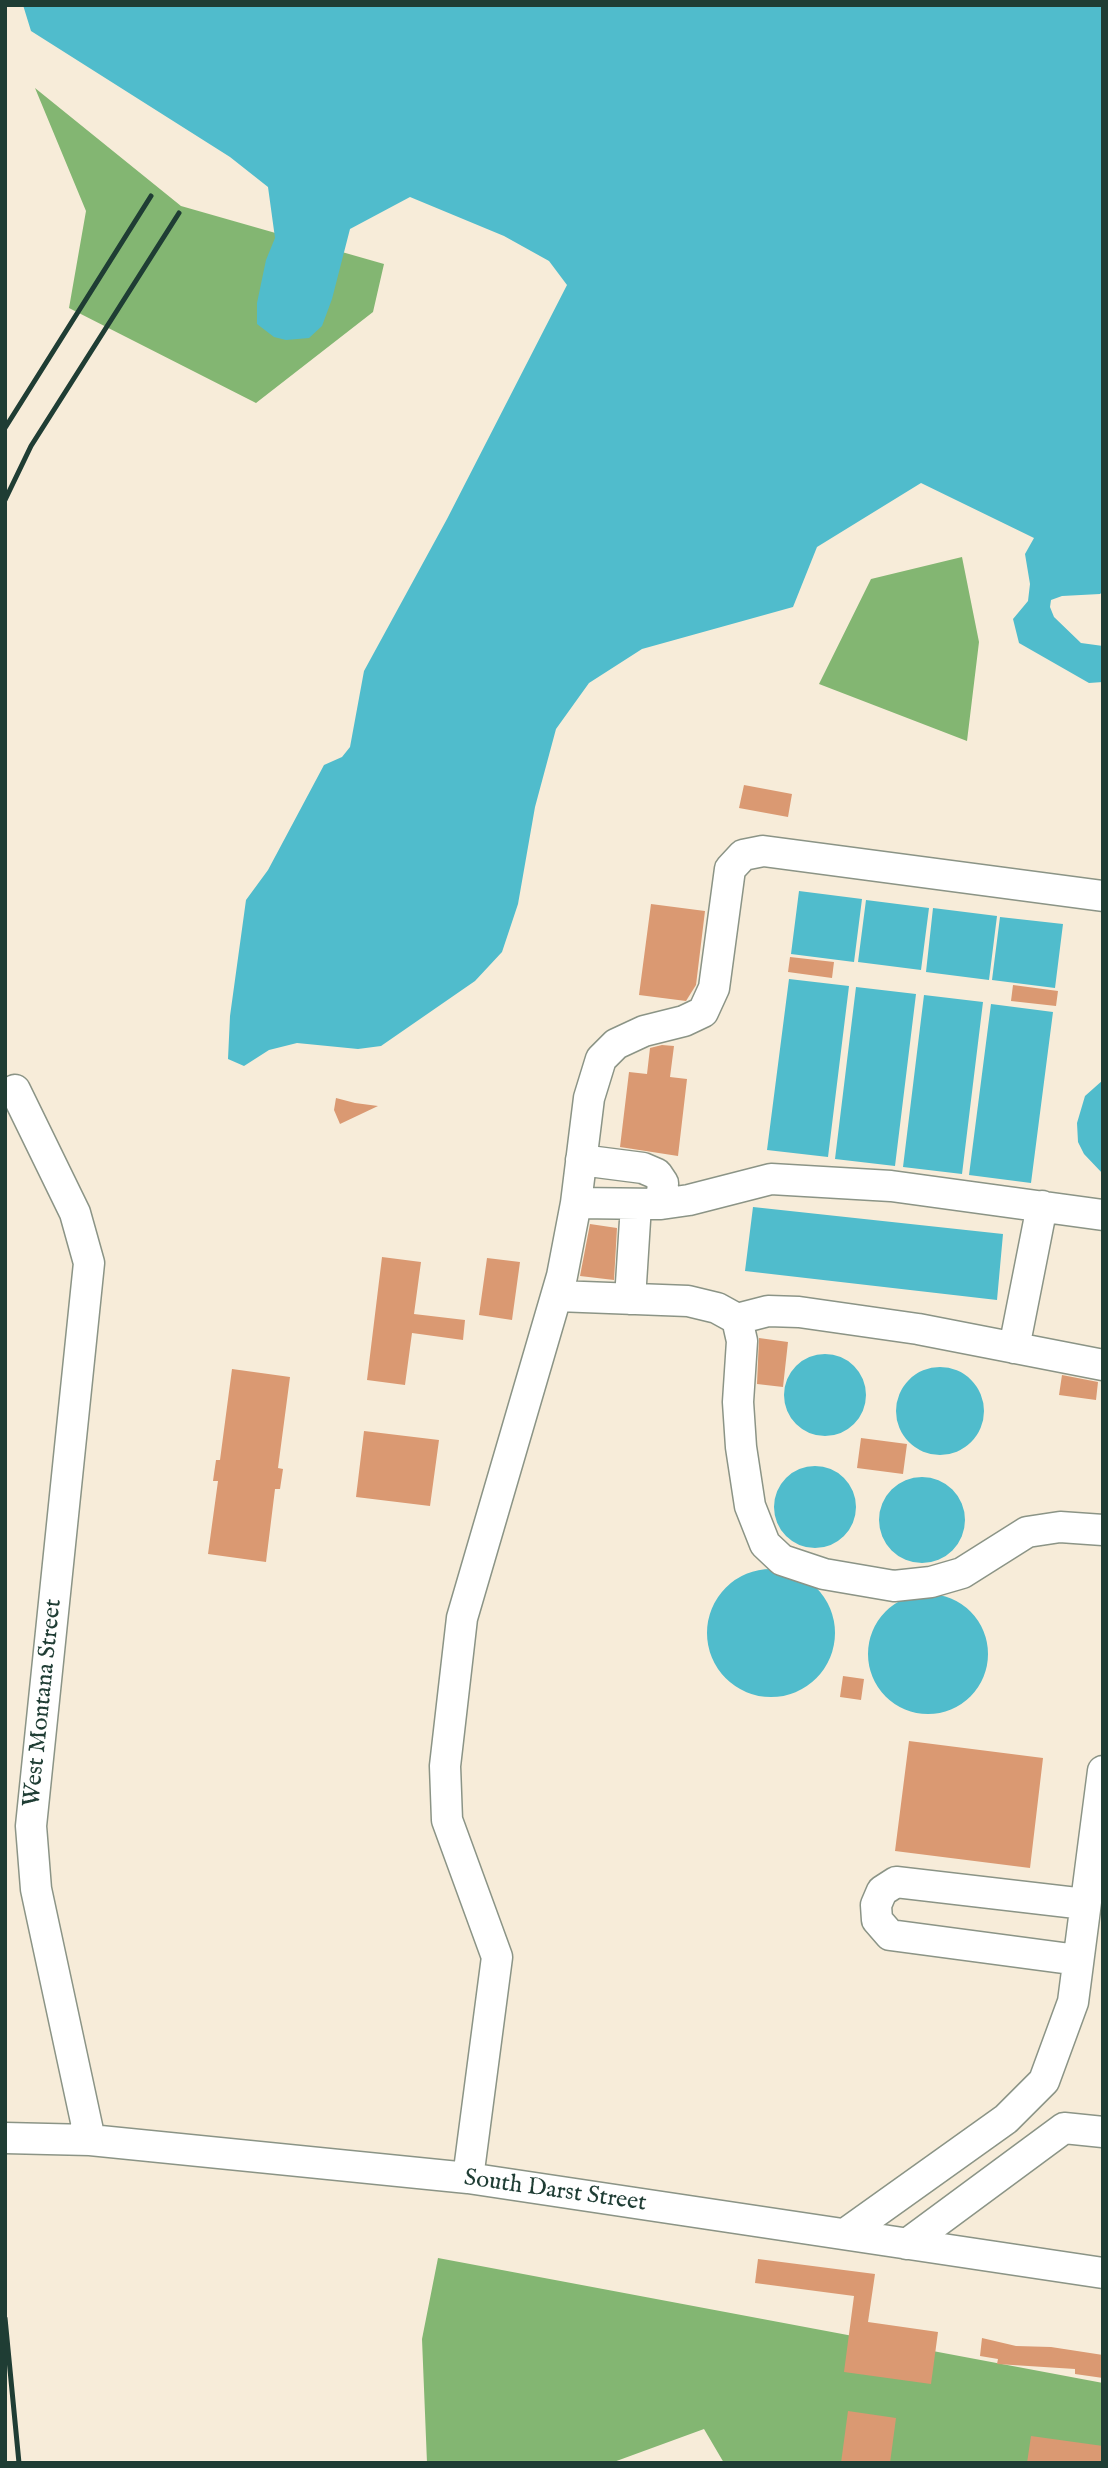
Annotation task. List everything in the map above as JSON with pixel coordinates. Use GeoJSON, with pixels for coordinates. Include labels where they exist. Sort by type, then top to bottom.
{"type":"FeatureCollection","features":[{"type":"Feature","properties":{"kind":"street"},"geometry":{"type":"LineString","coordinates":[[468,2178],[498,1957],[447,1821],[445,1766],[462,1618],[557,1296],[576,1203],[589,1098],[601,1059],[616,1045],[644,1031],[684,1021],[703,1012],[714,988],[730,869],[743,855],[763,851],[1103,896]]}},
{"type":"Feature","properties":{"kind":"street","name":"West Montana Street"},"geometry":{"type":"LineString","coordinates":[[15,1090],[75,1213],[89,1262],[31,1826],[36,1889],[90,2140]]}},
{"type":"Feature","properties":{"kind":"street"},"geometry":{"type":"LineString","coordinates":[[581,1160],[643,1168],[657,1174],[663,1183],[648,1205],[630,1299]]}},
{"type":"Feature","properties":{"kind":"street"},"geometry":{"type":"LineString","coordinates":[[576,1203],[648,1205],[689,1200],[771,1179],[891,1186],[1103,1215]]}},
{"type":"Feature","properties":{"kind":"street"},"geometry":{"type":"LineString","coordinates":[[1014,1348],[1042,1206]]}},
{"type":"Feature","properties":{"kind":"street"},"geometry":{"type":"LineString","coordinates":[[557,1296],[688,1301],[717,1308],[737,1319],[768,1311],[799,1312],[918,1329],[1103,1365]]}},
{"type":"Feature","properties":{"kind":"street"},"geometry":{"type":"LineString","coordinates":[[737,1319],[742,1341],[738,1402],[740,1436],[750,1506],[765,1544],[782,1560],[824,1574],[894,1586],[931,1582],[962,1573],[1027,1532],[1060,1527],[1103,1530]]}},
{"type":"Feature","properties":{"kind":"street"},"geometry":{"type":"LineString","coordinates":[[845,2234],[1006,2119],[1044,2081],[1073,2002],[1103,1771]]}},
{"type":"Feature","properties":{"kind":"street"},"geometry":{"type":"LineString","coordinates":[[1078,1960],[890,1935],[877,1920],[876,1905],[882,1891],[896,1882],[1085,1904]]}},
{"type":"Feature","properties":{"kind":"street"},"geometry":{"type":"LineString","coordinates":[[907,2244],[1064,2128],[1103,2132]]}},
{"type":"Feature","properties":{"kind":"street","name":"South Darst Street"},"geometry":{"type":"LineString","coordinates":[[5,2138],[90,2140],[468,2178],[1103,2273]]}},
{"type":"Feature","properties":{"kind":"green space"},"geometry":{"type":"Polygon","coordinates":[[[35,88],[181,206],[384,264],[373,312],[256,403],[69,308],[86,211],[35,88]]]}},
{"type":"Feature","properties":{"kind":"green space"},"geometry":{"type":"Polygon","coordinates":[[[962,557],[979,642],[967,741],[819,684],[871,579],[962,557]]]}},
{"type":"Feature","properties":{"kind":"green space"},"geometry":{"type":"Polygon","coordinates":[[[438,2258],[1103,2383],[1103,2463],[724,2463],[704,2429],[611,2463],[427,2463],[422,2339],[438,2258]]]}},
{"type":"Feature","properties":{"kind":"water"},"geometry":{"type":"Polygon","coordinates":[[[23,5],[1103,5],[1103,591],[1100,594],[1062,596],[1051,600],[1050,607],[1054,617],[1081,643],[1103,646],[1103,682],[1089,683],[1019,643],[1013,619],[1028,601],[1030,584],[1025,554],[1034,538],[921,483],[817,547],[793,607],[642,649],[589,683],[556,729],[535,807],[518,904],[502,952],[475,981],[381,1046],[358,1049],[297,1043],[269,1050],[244,1066],[228,1059],[230,1016],[246,900],[268,870],[324,765],[342,757],[350,747],[364,671],[447,519],[567,285],[549,261],[504,236],[410,197],[350,229],[332,299],[322,326],[309,338],[286,340],[274,337],[257,324],[257,303],[266,260],[275,238],[268,187],[230,157],[31,31],[23,5]]]}},
{"type":"Feature","properties":{"kind":"water"},"geometry":{"type":"Polygon","coordinates":[[[799,891],[862,899],[854,962],[791,954],[799,891]]]}},
{"type":"Feature","properties":{"kind":"water"},"geometry":{"type":"Polygon","coordinates":[[[866,900],[929,908],[921,970],[858,962],[866,900]]]}},
{"type":"Feature","properties":{"kind":"water"},"geometry":{"type":"Polygon","coordinates":[[[933,908],[997,916],[989,980],[926,972],[933,908]]]}},
{"type":"Feature","properties":{"kind":"water"},"geometry":{"type":"Polygon","coordinates":[[[1000,917],[1063,924],[1055,988],[992,980],[1000,917]]]}},
{"type":"Feature","properties":{"kind":"water"},"geometry":{"type":"Polygon","coordinates":[[[789,979],[849,986],[828,1157],[767,1150],[789,979]]]}},
{"type":"Feature","properties":{"kind":"water"},"geometry":{"type":"Polygon","coordinates":[[[856,987],[916,994],[895,1166],[835,1159],[856,987]]]}},
{"type":"Feature","properties":{"kind":"water"},"geometry":{"type":"Polygon","coordinates":[[[924,995],[983,1002],[962,1174],[903,1167],[924,995]]]}},
{"type":"Feature","properties":{"kind":"water"},"geometry":{"type":"Polygon","coordinates":[[[991,1004],[1053,1012],[1031,1183],[969,1175],[991,1004]]]}},
{"type":"Feature","properties":{"kind":"water"},"geometry":{"type":"Polygon","coordinates":[[[1103,1080],[1103,1174],[1084,1154],[1078,1142],[1077,1123],[1085,1096],[1103,1080]]]}},
{"type":"Feature","properties":{"kind":"water"},"geometry":{"type":"Polygon","coordinates":[[[753,1207],[1003,1234],[997,1300],[745,1271],[753,1207]]]}},
{"type":"Feature","properties":{"kind":"water"},"geometry":{"type":"Polygon","coordinates":[[[825,1354],[841,1357],[854,1366],[863,1379],[866,1395],[863,1411],[854,1424],[841,1433],[825,1436],[809,1433],[796,1424],[787,1411],[784,1395],[787,1379],[796,1366],[809,1357],[825,1354]]]}},
{"type":"Feature","properties":{"kind":"water"},"geometry":{"type":"Polygon","coordinates":[[[940,1367],[957,1371],[971,1380],[980,1394],[984,1411],[980,1428],[971,1442],[957,1451],[940,1455],[923,1451],[909,1442],[900,1428],[896,1411],[900,1394],[909,1380],[923,1371],[940,1367]]]}},
{"type":"Feature","properties":{"kind":"water"},"geometry":{"type":"Polygon","coordinates":[[[815,1466],[831,1469],[844,1478],[853,1491],[856,1507],[853,1523],[844,1536],[831,1545],[815,1548],[799,1545],[786,1536],[777,1523],[774,1507],[777,1491],[786,1478],[799,1469],[815,1466]]]}},
{"type":"Feature","properties":{"kind":"water"},"geometry":{"type":"Polygon","coordinates":[[[922,1477],[946,1484],[958,1496],[965,1520],[958,1544],[946,1556],[922,1563],[898,1556],[886,1544],[879,1520],[886,1496],[898,1484],[922,1477]]]}},
{"type":"Feature","properties":{"kind":"water"},"geometry":{"type":"Polygon","coordinates":[[[771,1569],[796,1573],[817,1587],[831,1608],[835,1633],[831,1658],[817,1679],[796,1693],[771,1697],[746,1693],[725,1679],[711,1658],[707,1633],[711,1608],[725,1587],[746,1573],[771,1569]]]}},
{"type":"Feature","properties":{"kind":"water"},"geometry":{"type":"Polygon","coordinates":[[[928,1594],[951,1598],[971,1611],[984,1631],[988,1654],[984,1677],[971,1697],[951,1710],[928,1714],[905,1710],[885,1697],[872,1677],[868,1654],[872,1631],[885,1611],[905,1598],[928,1594]]]}},
{"type":"Feature","properties":{"kind":"building"},"geometry":{"type":"Polygon","coordinates":[[[744,785],[792,794],[788,817],[739,808],[744,785]]]}},
{"type":"Feature","properties":{"kind":"building"},"geometry":{"type":"Polygon","coordinates":[[[651,904],[705,911],[696,985],[686,1001],[639,995],[651,904]]]}},
{"type":"Feature","properties":{"kind":"building"},"geometry":{"type":"Polygon","coordinates":[[[790,957],[834,962],[832,978],[788,972],[790,957]]]}},
{"type":"Feature","properties":{"kind":"building"},"geometry":{"type":"Polygon","coordinates":[[[1013,985],[1058,991],[1056,1006],[1011,1001],[1013,985]]]}},
{"type":"Feature","properties":{"kind":"building"},"geometry":{"type":"Polygon","coordinates":[[[674,1046],[670,1077],[687,1079],[678,1156],[620,1147],[629,1072],[647,1074],[650,1048],[674,1046]]]}},
{"type":"Feature","properties":{"kind":"building"},"geometry":{"type":"Polygon","coordinates":[[[336,1098],[378,1106],[340,1124],[334,1110],[336,1098]]]}},
{"type":"Feature","properties":{"kind":"building"},"geometry":{"type":"Polygon","coordinates":[[[590,1224],[617,1228],[614,1280],[580,1276],[590,1224]]]}},
{"type":"Feature","properties":{"kind":"building"},"geometry":{"type":"Polygon","coordinates":[[[382,1257],[421,1262],[414,1314],[465,1320],[463,1340],[412,1333],[405,1385],[367,1380],[382,1257]]]}},
{"type":"Feature","properties":{"kind":"building"},"geometry":{"type":"Polygon","coordinates":[[[487,1258],[520,1262],[512,1320],[479,1315],[487,1258]]]}},
{"type":"Feature","properties":{"kind":"building"},"geometry":{"type":"Polygon","coordinates":[[[759,1338],[788,1342],[783,1387],[757,1384],[759,1338]]]}},
{"type":"Feature","properties":{"kind":"building"},"geometry":{"type":"Polygon","coordinates":[[[232,1369],[290,1377],[278,1468],[283,1469],[280,1489],[275,1489],[266,1562],[208,1554],[218,1481],[213,1481],[216,1460],[220,1460],[232,1369]]]}},
{"type":"Feature","properties":{"kind":"building"},"geometry":{"type":"Polygon","coordinates":[[[1062,1375],[1098,1382],[1096,1400],[1059,1395],[1062,1375]]]}},
{"type":"Feature","properties":{"kind":"building"},"geometry":{"type":"Polygon","coordinates":[[[364,1431],[439,1440],[430,1506],[356,1497],[364,1431]]]}},
{"type":"Feature","properties":{"kind":"building"},"geometry":{"type":"Polygon","coordinates":[[[861,1438],[907,1444],[903,1474],[857,1468],[861,1438]]]}},
{"type":"Feature","properties":{"kind":"building"},"geometry":{"type":"Polygon","coordinates":[[[843,1676],[864,1679],[861,1700],[840,1697],[843,1676]]]}},
{"type":"Feature","properties":{"kind":"building"},"geometry":{"type":"Polygon","coordinates":[[[909,1741],[1043,1758],[1030,1868],[895,1851],[909,1741]]]}},
{"type":"Feature","properties":{"kind":"building"},"geometry":{"type":"Polygon","coordinates":[[[758,2259],[875,2274],[868,2322],[938,2332],[931,2384],[844,2372],[854,2296],[755,2283],[758,2259]]]}},
{"type":"Feature","properties":{"kind":"building"},"geometry":{"type":"Polygon","coordinates":[[[982,2338],[1016,2346],[1051,2347],[1103,2355],[1103,2378],[1075,2374],[1075,2369],[997,2364],[998,2359],[980,2356],[982,2338]]]}},
{"type":"Feature","properties":{"kind":"building"},"geometry":{"type":"Polygon","coordinates":[[[848,2411],[896,2418],[890,2463],[841,2463],[848,2411]]]}},
{"type":"Feature","properties":{"kind":"building"},"geometry":{"type":"Polygon","coordinates":[[[1031,2436],[1103,2446],[1103,2463],[1027,2463],[1031,2436]]]}},
{"type":"Feature","properties":{"kind":"railway"},"geometry":{"type":"LineString","coordinates":[[5,428],[151,196]]}},
{"type":"Feature","properties":{"kind":"railway"},"geometry":{"type":"LineString","coordinates":[[5,500],[31,446],[179,213]]}},
{"type":"Feature","properties":{"kind":"railway"},"geometry":{"type":"LineString","coordinates":[[5,2318],[19,2463]]}}]}
